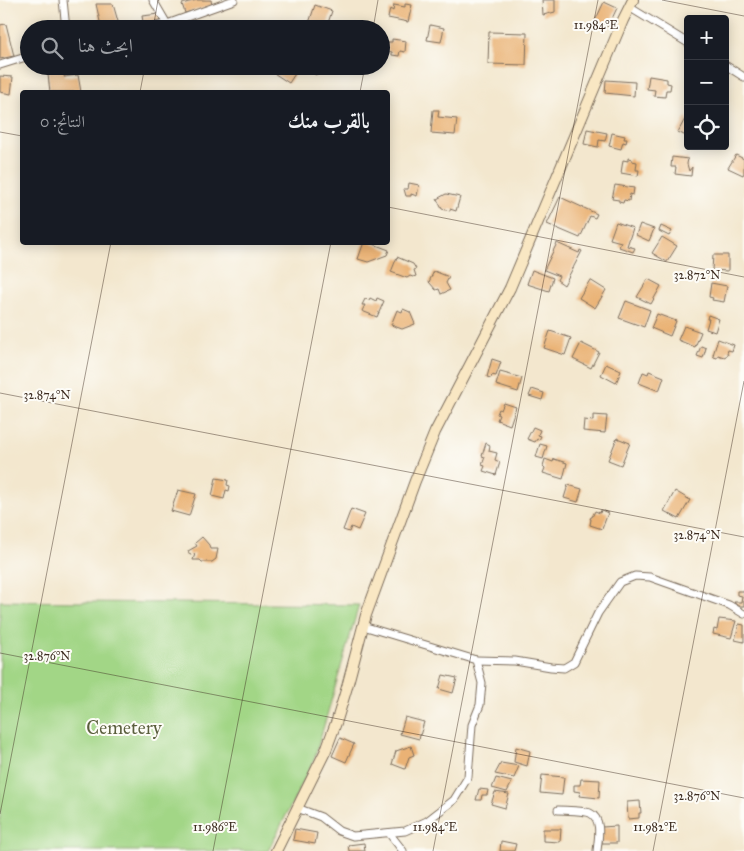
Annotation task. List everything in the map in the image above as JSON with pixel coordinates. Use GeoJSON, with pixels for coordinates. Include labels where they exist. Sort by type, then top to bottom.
{"type":"FeatureCollection","features":[{"type":"Feature","properties":{"kind":"street"},"geometry":{"type":"LineString","coordinates":[[62,0],[65,20]]}},
{"type":"Feature","properties":{"kind":"street"},"geometry":{"type":"LineString","coordinates":[[153,0],[165,20]]}},
{"type":"Feature","properties":{"kind":"street"},"geometry":{"type":"LineString","coordinates":[[178,20],[234,0]]}},
{"type":"Feature","properties":{"kind":"street"},"geometry":{"type":"LineString","coordinates":[[276,851],[326,750],[338,720],[363,626],[415,481],[435,432],[510,288],[632,4],[684,39]]}},
{"type":"Feature","properties":{"kind":"street"},"geometry":{"type":"LineString","coordinates":[[0,65],[20,59]]}},
{"type":"Feature","properties":{"kind":"street"},"geometry":{"type":"LineString","coordinates":[[729,68],[744,77]]}},
{"type":"Feature","properties":{"kind":"street"},"geometry":{"type":"LineString","coordinates":[[363,626],[476,660],[516,662],[564,668],[574,662],[598,613],[620,582],[635,576],[650,577],[730,605],[744,614]]}},
{"type":"Feature","properties":{"kind":"street"},"geometry":{"type":"LineString","coordinates":[[297,808],[321,816],[339,831],[353,836],[405,831],[427,821],[454,800],[468,777],[472,725],[480,705],[482,683],[476,660]]}},
{"type":"Feature","properties":{"kind":"street"},"geometry":{"type":"LineString","coordinates":[[558,810],[590,813],[596,819],[599,834],[597,851]]}},
{"type":"Feature","properties":{"kind":"street"},"geometry":{"type":"LineString","coordinates":[[389,833],[403,851]]}},
{"type":"Feature","properties":{"kind":"green space","name":"Cemetery"},"geometry":{"type":"Polygon","coordinates":[[[0,601],[359,605],[314,760],[268,851],[0,851],[0,601]]]}},
{"type":"Feature","properties":{"kind":"building"},"geometry":{"type":"Polygon","coordinates":[[[197,0],[211,0],[212,6],[185,13],[182,4],[197,0]]]}},
{"type":"Feature","properties":{"kind":"building"},"geometry":{"type":"Polygon","coordinates":[[[542,0],[555,0],[555,12],[543,15],[542,0]]]}},
{"type":"Feature","properties":{"kind":"building"},"geometry":{"type":"Polygon","coordinates":[[[604,2],[617,8],[608,27],[595,21],[604,2]]]}},
{"type":"Feature","properties":{"kind":"building"},"geometry":{"type":"Polygon","coordinates":[[[96,4],[113,4],[118,20],[100,20],[96,4]]]}},
{"type":"Feature","properties":{"kind":"building"},"geometry":{"type":"Polygon","coordinates":[[[405,4],[412,5],[408,22],[388,18],[390,9],[393,11],[394,5],[405,7],[405,4]]]}},
{"type":"Feature","properties":{"kind":"building"},"geometry":{"type":"Polygon","coordinates":[[[315,5],[332,11],[329,20],[310,20],[315,5]]]}},
{"type":"Feature","properties":{"kind":"building"},"geometry":{"type":"Polygon","coordinates":[[[159,14],[160,20],[143,20],[142,16],[159,14]]]}},
{"type":"Feature","properties":{"kind":"building"},"geometry":{"type":"Polygon","coordinates":[[[6,24],[14,56],[0,59],[0,25],[6,24]]]}},
{"type":"Feature","properties":{"kind":"building"},"geometry":{"type":"Polygon","coordinates":[[[430,25],[444,28],[441,42],[427,40],[430,25]]]}},
{"type":"Feature","properties":{"kind":"building"},"geometry":{"type":"Polygon","coordinates":[[[489,32],[527,33],[526,65],[488,64],[489,32]]]}},
{"type":"Feature","properties":{"kind":"building"},"geometry":{"type":"Polygon","coordinates":[[[392,39],[406,41],[405,52],[400,51],[399,56],[392,55],[390,42],[392,42],[392,39]]]}},
{"type":"Feature","properties":{"kind":"building"},"geometry":{"type":"Polygon","coordinates":[[[48,75],[65,75],[64,77],[78,75],[81,90],[50,90],[48,75]]]}},
{"type":"Feature","properties":{"kind":"building"},"geometry":{"type":"Polygon","coordinates":[[[277,75],[294,75],[289,83],[277,75]]]}},
{"type":"Feature","properties":{"kind":"building"},"geometry":{"type":"Polygon","coordinates":[[[0,76],[13,77],[11,94],[0,92],[0,76]]]}},
{"type":"Feature","properties":{"kind":"building"},"geometry":{"type":"Polygon","coordinates":[[[649,76],[667,79],[667,83],[671,84],[670,90],[666,90],[665,97],[654,96],[655,90],[647,89],[649,76]]]}},
{"type":"Feature","properties":{"kind":"building"},"geometry":{"type":"Polygon","coordinates":[[[606,80],[635,82],[634,96],[605,93],[606,80]]]}},
{"type":"Feature","properties":{"kind":"building"},"geometry":{"type":"Polygon","coordinates":[[[433,110],[439,110],[438,117],[457,119],[455,135],[431,133],[433,110]]]}},
{"type":"Feature","properties":{"kind":"building"},"geometry":{"type":"Polygon","coordinates":[[[684,121],[684,135],[678,132],[684,121]]]}},
{"type":"Feature","properties":{"kind":"building"},"geometry":{"type":"Polygon","coordinates":[[[587,129],[607,133],[605,141],[599,140],[598,147],[584,144],[587,129]]]}},
{"type":"Feature","properties":{"kind":"building"},"geometry":{"type":"Polygon","coordinates":[[[612,133],[625,136],[624,139],[627,139],[626,143],[623,142],[621,149],[609,146],[612,133]]]}},
{"type":"Feature","properties":{"kind":"building"},"geometry":{"type":"Polygon","coordinates":[[[736,155],[744,159],[743,175],[728,168],[736,155]]]}},
{"type":"Feature","properties":{"kind":"building"},"geometry":{"type":"Polygon","coordinates":[[[672,157],[688,159],[689,171],[692,167],[691,176],[675,174],[676,167],[671,167],[672,157]]]}},
{"type":"Feature","properties":{"kind":"building"},"geometry":{"type":"Polygon","coordinates":[[[628,158],[637,162],[636,170],[639,170],[638,176],[621,173],[623,160],[628,161],[628,158]]]}},
{"type":"Feature","properties":{"kind":"building"},"geometry":{"type":"Polygon","coordinates":[[[409,183],[419,185],[417,196],[411,194],[411,196],[406,196],[404,189],[408,189],[409,183]]]}},
{"type":"Feature","properties":{"kind":"building"},"geometry":{"type":"Polygon","coordinates":[[[615,185],[634,188],[633,195],[630,194],[629,201],[624,200],[623,203],[612,199],[615,185]]]}},
{"type":"Feature","properties":{"kind":"building"},"geometry":{"type":"Polygon","coordinates":[[[446,194],[460,197],[456,211],[442,209],[437,199],[446,194]]]}},
{"type":"Feature","properties":{"kind":"building"},"geometry":{"type":"Polygon","coordinates":[[[560,197],[597,214],[595,218],[590,216],[580,238],[547,224],[560,197]]]}},
{"type":"Feature","properties":{"kind":"building"},"geometry":{"type":"Polygon","coordinates":[[[616,222],[633,228],[627,246],[635,248],[633,252],[619,247],[621,242],[610,239],[616,222]]]}},
{"type":"Feature","properties":{"kind":"building"},"geometry":{"type":"Polygon","coordinates":[[[640,224],[654,229],[649,241],[636,235],[640,224]]]}},
{"type":"Feature","properties":{"kind":"building"},"geometry":{"type":"Polygon","coordinates":[[[661,226],[672,231],[669,236],[659,231],[661,226]]]}},
{"type":"Feature","properties":{"kind":"building"},"geometry":{"type":"Polygon","coordinates":[[[662,237],[677,246],[667,262],[652,253],[662,237]]]}},
{"type":"Feature","properties":{"kind":"building"},"geometry":{"type":"Polygon","coordinates":[[[557,243],[579,253],[580,250],[582,251],[564,285],[557,280],[559,276],[544,270],[557,243]]]}},
{"type":"Feature","properties":{"kind":"building"},"geometry":{"type":"Polygon","coordinates":[[[363,245],[376,245],[389,250],[387,255],[368,262],[358,259],[363,245]]]}},
{"type":"Feature","properties":{"kind":"building"},"geometry":{"type":"Polygon","coordinates":[[[713,255],[728,255],[728,271],[712,270],[713,255]]]}},
{"type":"Feature","properties":{"kind":"building"},"geometry":{"type":"Polygon","coordinates":[[[397,257],[413,264],[416,269],[414,270],[416,276],[407,278],[391,272],[397,257]]]}},
{"type":"Feature","properties":{"kind":"building"},"geometry":{"type":"Polygon","coordinates":[[[532,270],[553,278],[549,291],[527,284],[532,270]]]}},
{"type":"Feature","properties":{"kind":"building"},"geometry":{"type":"Polygon","coordinates":[[[434,271],[449,277],[446,283],[450,290],[441,294],[439,289],[436,290],[429,282],[434,271]]]}},
{"type":"Feature","properties":{"kind":"building"},"geometry":{"type":"Polygon","coordinates":[[[648,279],[661,286],[651,304],[637,297],[648,279]]]}},
{"type":"Feature","properties":{"kind":"building"},"geometry":{"type":"Polygon","coordinates":[[[590,280],[606,290],[595,308],[579,298],[590,280]]]}},
{"type":"Feature","properties":{"kind":"building"},"geometry":{"type":"Polygon","coordinates":[[[711,283],[727,286],[724,302],[712,300],[713,298],[709,297],[711,283]]]}},
{"type":"Feature","properties":{"kind":"building"},"geometry":{"type":"Polygon","coordinates":[[[370,298],[376,301],[377,298],[384,301],[377,317],[362,311],[365,299],[369,300],[370,298]]]}},
{"type":"Feature","properties":{"kind":"building"},"geometry":{"type":"Polygon","coordinates":[[[626,301],[650,310],[644,327],[619,318],[626,301]]]}},
{"type":"Feature","properties":{"kind":"building"},"geometry":{"type":"Polygon","coordinates":[[[403,309],[410,312],[415,324],[402,329],[391,325],[397,310],[402,312],[403,309]]]}},
{"type":"Feature","properties":{"kind":"building"},"geometry":{"type":"Polygon","coordinates":[[[657,314],[676,321],[670,336],[651,328],[657,314]]]}},
{"type":"Feature","properties":{"kind":"building"},"geometry":{"type":"Polygon","coordinates":[[[708,315],[719,319],[715,332],[706,329],[709,319],[707,319],[708,315]]]}},
{"type":"Feature","properties":{"kind":"building"},"geometry":{"type":"Polygon","coordinates":[[[684,326],[701,332],[695,347],[678,340],[684,326]]]}},
{"type":"Feature","properties":{"kind":"building"},"geometry":{"type":"Polygon","coordinates":[[[550,331],[571,338],[565,355],[544,348],[550,331]]]}},
{"type":"Feature","properties":{"kind":"building"},"geometry":{"type":"Polygon","coordinates":[[[718,339],[734,345],[732,351],[728,350],[728,355],[724,357],[718,355],[717,358],[713,355],[718,339]]]}},
{"type":"Feature","properties":{"kind":"building"},"geometry":{"type":"Polygon","coordinates":[[[581,343],[599,352],[591,368],[573,359],[581,343]]]}},
{"type":"Feature","properties":{"kind":"building"},"geometry":{"type":"Polygon","coordinates":[[[701,346],[706,348],[703,358],[697,356],[701,346]]]}},
{"type":"Feature","properties":{"kind":"building"},"geometry":{"type":"Polygon","coordinates":[[[492,359],[501,362],[496,376],[492,375],[491,378],[487,377],[492,359]]]}},
{"type":"Feature","properties":{"kind":"building"},"geometry":{"type":"Polygon","coordinates":[[[606,364],[621,371],[616,383],[601,375],[606,364]]]}},
{"type":"Feature","properties":{"kind":"building"},"geometry":{"type":"Polygon","coordinates":[[[649,371],[664,377],[659,391],[639,383],[643,372],[648,374],[649,371]]]}},
{"type":"Feature","properties":{"kind":"building"},"geometry":{"type":"Polygon","coordinates":[[[500,372],[522,378],[518,392],[496,385],[500,372]]]}},
{"type":"Feature","properties":{"kind":"building"},"geometry":{"type":"Polygon","coordinates":[[[532,389],[544,393],[542,400],[529,396],[532,389]]]}},
{"type":"Feature","properties":{"kind":"building"},"geometry":{"type":"Polygon","coordinates":[[[504,403],[516,407],[510,425],[497,420],[499,409],[501,410],[504,403]]]}},
{"type":"Feature","properties":{"kind":"building"},"geometry":{"type":"Polygon","coordinates":[[[593,415],[607,416],[605,433],[583,431],[584,420],[593,421],[593,415]]]}},
{"type":"Feature","properties":{"kind":"building"},"geometry":{"type":"Polygon","coordinates":[[[533,427],[540,430],[538,435],[541,436],[535,442],[527,439],[533,427]]]}},
{"type":"Feature","properties":{"kind":"building"},"geometry":{"type":"Polygon","coordinates":[[[617,438],[630,443],[621,465],[608,460],[617,438]]]}},
{"type":"Feature","properties":{"kind":"building"},"geometry":{"type":"Polygon","coordinates":[[[486,443],[490,445],[489,451],[497,453],[495,460],[500,462],[496,475],[483,471],[485,466],[482,465],[485,457],[482,456],[486,443]]]}},
{"type":"Feature","properties":{"kind":"building"},"geometry":{"type":"Polygon","coordinates":[[[540,444],[547,446],[543,459],[536,457],[540,444]]]}},
{"type":"Feature","properties":{"kind":"building"},"geometry":{"type":"Polygon","coordinates":[[[545,459],[553,462],[554,459],[567,463],[563,479],[543,473],[545,459]]]}},
{"type":"Feature","properties":{"kind":"building"},"geometry":{"type":"Polygon","coordinates":[[[216,478],[228,480],[229,491],[226,490],[224,499],[212,496],[216,478]]]}},
{"type":"Feature","properties":{"kind":"building"},"geometry":{"type":"Polygon","coordinates":[[[568,485],[582,489],[578,502],[564,498],[568,485]]]}},
{"type":"Feature","properties":{"kind":"building"},"geometry":{"type":"Polygon","coordinates":[[[178,490],[196,494],[189,516],[171,511],[178,490]]]}},
{"type":"Feature","properties":{"kind":"building"},"geometry":{"type":"Polygon","coordinates":[[[675,491],[690,500],[679,519],[664,511],[675,491]]]}},
{"type":"Feature","properties":{"kind":"building"},"geometry":{"type":"Polygon","coordinates":[[[351,509],[365,514],[358,530],[351,527],[349,532],[343,530],[351,509]]]}},
{"type":"Feature","properties":{"kind":"building"},"geometry":{"type":"Polygon","coordinates":[[[601,510],[608,513],[602,529],[590,525],[590,519],[595,511],[600,513],[601,510]]]}},
{"type":"Feature","properties":{"kind":"building"},"geometry":{"type":"Polygon","coordinates":[[[202,537],[210,549],[218,549],[216,559],[212,562],[193,560],[195,554],[190,555],[188,551],[197,546],[195,543],[202,537]]]}},
{"type":"Feature","properties":{"kind":"building"},"geometry":{"type":"Polygon","coordinates":[[[737,591],[744,591],[744,606],[737,606],[734,602],[741,602],[742,596],[737,595],[737,591]]]}},
{"type":"Feature","properties":{"kind":"building"},"geometry":{"type":"Polygon","coordinates":[[[719,619],[736,621],[731,638],[713,634],[714,629],[717,630],[719,619]]]}},
{"type":"Feature","properties":{"kind":"building"},"geometry":{"type":"Polygon","coordinates":[[[739,624],[744,625],[744,642],[735,640],[739,624]]]}},
{"type":"Feature","properties":{"kind":"building"},"geometry":{"type":"Polygon","coordinates":[[[443,675],[457,678],[453,693],[439,689],[443,675]]]}},
{"type":"Feature","properties":{"kind":"building"},"geometry":{"type":"Polygon","coordinates":[[[405,717],[424,722],[419,739],[400,734],[405,717]]]}},
{"type":"Feature","properties":{"kind":"building"},"geometry":{"type":"Polygon","coordinates":[[[340,738],[354,744],[346,762],[332,756],[340,738]]]}},
{"type":"Feature","properties":{"kind":"building"},"geometry":{"type":"Polygon","coordinates":[[[411,746],[414,755],[409,757],[405,769],[392,764],[396,751],[411,746]]]}},
{"type":"Feature","properties":{"kind":"building"},"geometry":{"type":"Polygon","coordinates":[[[516,747],[530,751],[527,766],[514,762],[516,747]]]}},
{"type":"Feature","properties":{"kind":"building"},"geometry":{"type":"Polygon","coordinates":[[[501,763],[519,766],[514,778],[495,774],[501,763]]]}},
{"type":"Feature","properties":{"kind":"building"},"geometry":{"type":"Polygon","coordinates":[[[542,775],[564,777],[562,795],[540,793],[542,775]]]}},
{"type":"Feature","properties":{"kind":"building"},"geometry":{"type":"Polygon","coordinates":[[[496,778],[512,782],[507,792],[492,788],[496,778]]]}},
{"type":"Feature","properties":{"kind":"building"},"geometry":{"type":"Polygon","coordinates":[[[581,779],[600,780],[599,798],[579,796],[580,792],[574,791],[574,785],[580,785],[581,779]]]}},
{"type":"Feature","properties":{"kind":"building"},"geometry":{"type":"Polygon","coordinates":[[[479,789],[488,790],[487,795],[482,795],[481,800],[476,800],[479,789]]]}},
{"type":"Feature","properties":{"kind":"building"},"geometry":{"type":"Polygon","coordinates":[[[495,792],[509,794],[505,808],[491,804],[495,792]]]}},
{"type":"Feature","properties":{"kind":"building"},"geometry":{"type":"Polygon","coordinates":[[[640,801],[641,813],[639,813],[639,818],[628,819],[627,802],[640,801]]]}},
{"type":"Feature","properties":{"kind":"building"},"geometry":{"type":"Polygon","coordinates":[[[617,826],[617,843],[602,843],[602,827],[617,826]]]}},
{"type":"Feature","properties":{"kind":"building"},"geometry":{"type":"Polygon","coordinates":[[[295,829],[317,833],[315,844],[293,840],[295,829]]]}},
{"type":"Feature","properties":{"kind":"building"},"geometry":{"type":"Polygon","coordinates":[[[543,829],[561,829],[560,842],[543,841],[543,829]]]}},
{"type":"Feature","properties":{"kind":"building"},"geometry":{"type":"Polygon","coordinates":[[[501,841],[516,844],[514,851],[500,851],[501,841]]]}},
{"type":"Feature","properties":{"kind":"building"},"geometry":{"type":"Polygon","coordinates":[[[364,843],[365,851],[349,851],[348,845],[364,843]]]}}]}
